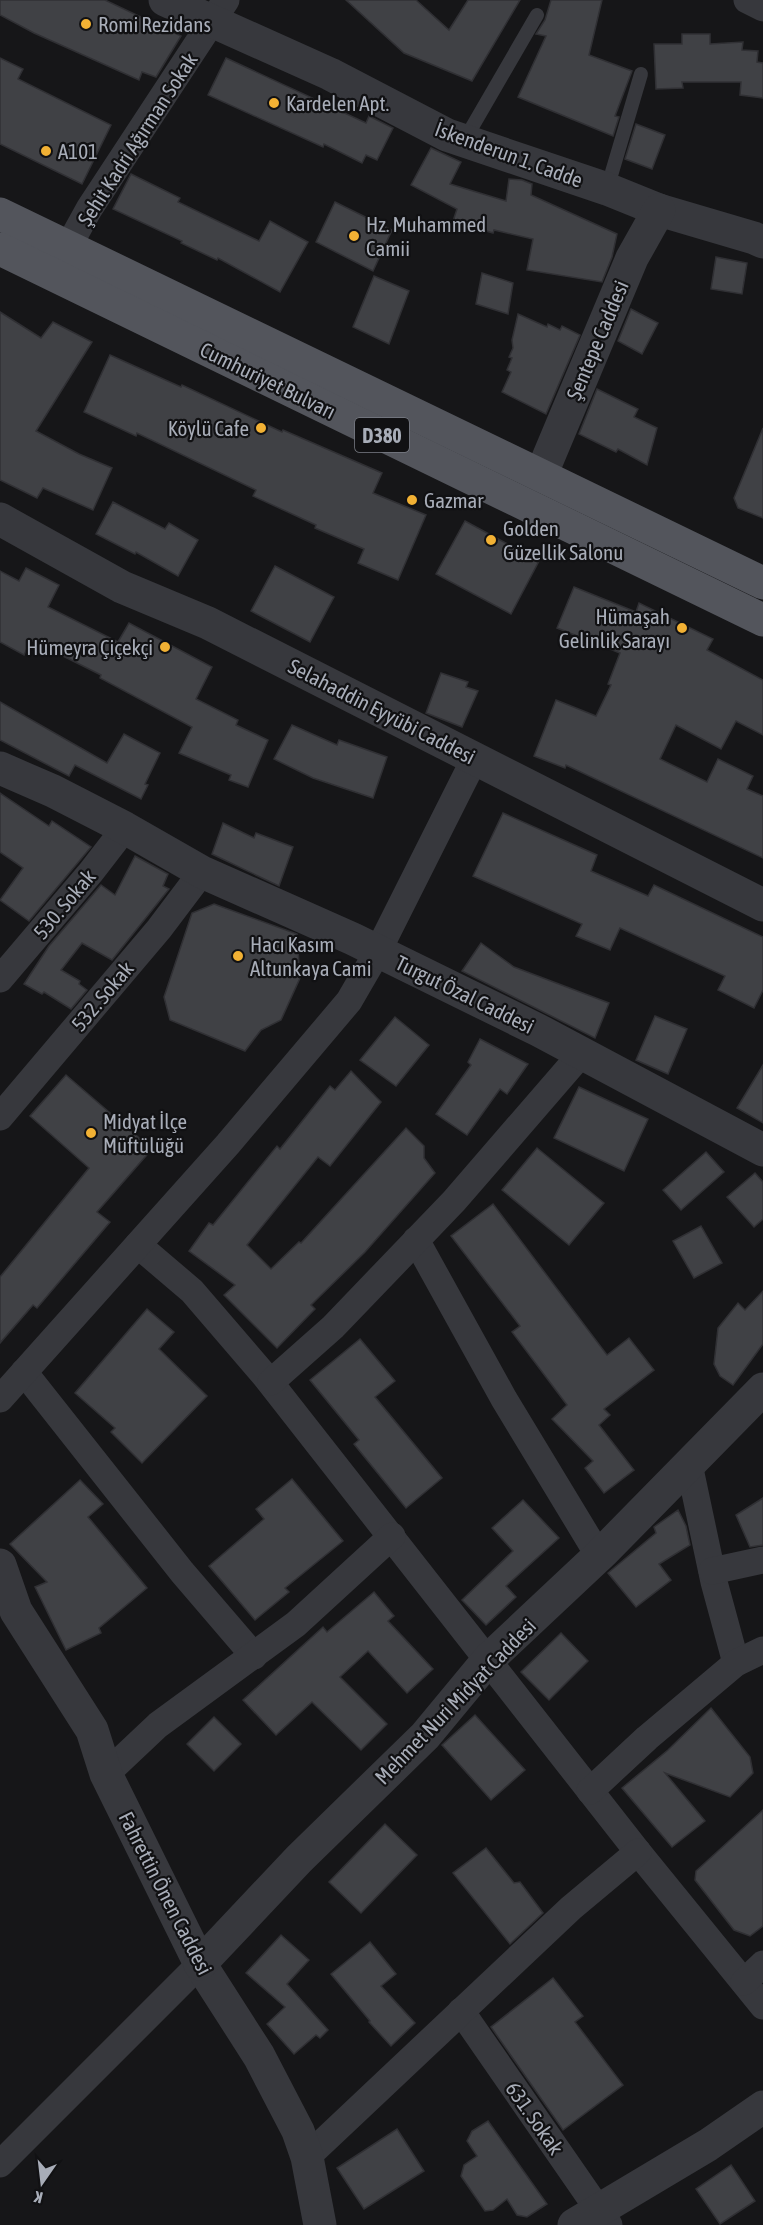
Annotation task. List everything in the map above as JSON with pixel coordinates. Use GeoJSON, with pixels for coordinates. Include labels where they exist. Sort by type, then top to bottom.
{"type":"FeatureCollection","features":[{"type":"Feature","properties":{"kind":"main road","name":"Cumhuriyet Bulvarı"},"geometry":{"type":"LineString","coordinates":[[0,214],[763,583]]}},
{"type":"Feature","properties":{"kind":"main road","name":"Cumhuriyet Bulvarı"},"geometry":{"type":"LineString","coordinates":[[0,249],[763,620]]}},
{"type":"Feature","properties":{"kind":"street","name":"İskenderun 1. Cadde"},"geometry":{"type":"LineString","coordinates":[[165,0],[219,11],[330,74],[447,135],[607,189],[659,210],[760,232]]}},
{"type":"Feature","properties":{"kind":"street"},"geometry":{"type":"LineString","coordinates":[[747,0],[763,8]]}},
{"type":"Feature","properties":{"kind":"street","name":"Şehit Kadri Ağırman Sokak"},"geometry":{"type":"LineString","coordinates":[[68,247],[89,209],[219,11]]}},
{"type":"Feature","properties":{"kind":"street","name":"Şentepe Caddesi"},"geometry":{"type":"LineString","coordinates":[[541,475],[622,279],[659,210]]}},
{"type":"Feature","properties":{"kind":"street","name":"Selahaddin Eyyübi Caddesi"},"geometry":{"type":"LineString","coordinates":[[0,519],[122,586],[208,623],[763,905]]}},
{"type":"Feature","properties":{"kind":"street"},"geometry":{"type":"LineString","coordinates":[[0,1399],[228,1144],[349,1001],[378,951],[475,758]]}},
{"type":"Feature","properties":{"kind":"street","name":"Turgut Özal Caddesi"},"geometry":{"type":"LineString","coordinates":[[0,768],[53,791],[126,828],[202,872],[378,951],[582,1053],[763,1150]]}},
{"type":"Feature","properties":{"kind":"street","name":"530. Sokak"},"geometry":{"type":"LineString","coordinates":[[0,979],[92,872],[126,828]]}},
{"type":"Feature","properties":{"kind":"street","name":"532. Sokak"},"geometry":{"type":"LineString","coordinates":[[0,1117],[159,929],[202,872]]}},
{"type":"Feature","properties":{"kind":"street"},"geometry":{"type":"LineString","coordinates":[[270,1382],[333,1327],[454,1201],[582,1053]]}},
{"type":"Feature","properties":{"kind":"street"},"geometry":{"type":"LineString","coordinates":[[416,1240],[504,1399],[599,1556]]}},
{"type":"Feature","properties":{"kind":"street"},"geometry":{"type":"LineString","coordinates":[[138,1245],[192,1291],[270,1382],[638,1852],[763,2006]]}},
{"type":"Feature","properties":{"kind":"street"},"geometry":{"type":"LineString","coordinates":[[24,1372],[182,1572],[254,1656]]}},
{"type":"Feature","properties":{"kind":"street","name":"Mehmet Nuri Midyat Caddesi"},"geometry":{"type":"LineString","coordinates":[[200,1964],[299,1859],[424,1736],[488,1660],[599,1556],[763,1389]]}},
{"type":"Feature","properties":{"kind":"street"},"geometry":{"type":"LineString","coordinates":[[689,1464],[711,1571],[735,1663]]}},
{"type":"Feature","properties":{"kind":"street"},"geometry":{"type":"LineString","coordinates":[[106,1773],[158,1725],[296,1624],[392,1536]]}},
{"type":"Feature","properties":{"kind":"street"},"geometry":{"type":"LineString","coordinates":[[711,1571],[763,1560]]}},
{"type":"Feature","properties":{"kind":"street","name":"Fahrettin Önen Caddesi"},"geometry":{"type":"LineString","coordinates":[[0,1565],[16,1611],[92,1730],[106,1773],[200,1964],[259,2056],[298,2131],[307,2157],[321,2225]]}},
{"type":"Feature","properties":{"kind":"street"},"geometry":{"type":"LineString","coordinates":[[590,1791],[647,1738],[735,1663],[763,1650]]}},
{"type":"Feature","properties":{"kind":"street"},"geometry":{"type":"LineString","coordinates":[[307,2157],[571,1908],[638,1852]]}},
{"type":"Feature","properties":{"kind":"street"},"geometry":{"type":"LineString","coordinates":[[0,2164],[200,1964]]}},
{"type":"Feature","properties":{"kind":"street"},"geometry":{"type":"LineString","coordinates":[[744,1982],[763,1964]]}},
{"type":"Feature","properties":{"kind":"street","name":"631. Sokak"},"geometry":{"type":"LineString","coordinates":[[461,2011],[594,2220]]}},
{"type":"Feature","properties":{"kind":"street"},"geometry":{"type":"LineString","coordinates":[[594,2220],[763,2107]]}},
{"type":"Feature","properties":{"kind":"lane"},"geometry":{"type":"LineString","coordinates":[[464,141],[537,15]]}},
{"type":"Feature","properties":{"kind":"lane"},"geometry":{"type":"LineString","coordinates":[[607,189],[640,74]]}},
{"type":"Feature","properties":{"kind":"building"},"geometry":{"type":"Polygon","coordinates":[[[0,0],[105,0],[181,36],[156,77],[142,72],[139,80],[34,33],[0,15],[0,0]]]}},
{"type":"Feature","properties":{"kind":"building"},"geometry":{"type":"Polygon","coordinates":[[[346,0],[416,0],[449,30],[468,0],[520,0],[472,81],[404,53],[346,0]]]}},
{"type":"Feature","properties":{"kind":"building"},"geometry":{"type":"Polygon","coordinates":[[[551,0],[602,0],[589,55],[632,71],[615,116],[619,117],[613,136],[518,97],[546,36],[536,34],[545,20],[551,0]]]}},
{"type":"Feature","properties":{"kind":"building"},"geometry":{"type":"Polygon","coordinates":[[[682,34],[710,34],[710,44],[743,42],[742,50],[758,51],[757,62],[763,63],[763,98],[740,95],[741,82],[682,82],[683,88],[656,89],[654,44],[682,44],[682,34]]]}},
{"type":"Feature","properties":{"kind":"building"},"geometry":{"type":"Polygon","coordinates":[[[0,58],[23,69],[18,79],[111,125],[82,184],[0,144],[0,58]]]}},
{"type":"Feature","properties":{"kind":"building","name":"Kardelen Apt."},"geometry":{"type":"Polygon","coordinates":[[[226,58],[366,123],[369,116],[393,128],[377,160],[366,155],[362,163],[324,144],[323,147],[208,95],[226,58]]]}},
{"type":"Feature","properties":{"kind":"building"},"geometry":{"type":"Polygon","coordinates":[[[636,124],[665,135],[652,169],[625,159],[636,124]]]}},
{"type":"Feature","properties":{"kind":"building"},"geometry":{"type":"Polygon","coordinates":[[[431,148],[461,162],[450,184],[506,201],[509,179],[522,180],[532,184],[531,195],[617,234],[612,257],[602,282],[527,270],[533,239],[494,230],[493,233],[453,221],[457,209],[411,185],[431,148]]]}},
{"type":"Feature","properties":{"kind":"building"},"geometry":{"type":"Polygon","coordinates":[[[131,174],[180,198],[178,202],[259,241],[270,221],[308,242],[280,292],[218,258],[217,260],[113,209],[131,174]]]}},
{"type":"Feature","properties":{"kind":"building","name":"Hz. Muhammed Camii"},"geometry":{"type":"Polygon","coordinates":[[[335,202],[392,230],[373,271],[316,242],[335,202]]]}},
{"type":"Feature","properties":{"kind":"building"},"geometry":{"type":"Polygon","coordinates":[[[716,257],[747,263],[742,294],[711,289],[716,257]]]}},
{"type":"Feature","properties":{"kind":"building"},"geometry":{"type":"Polygon","coordinates":[[[482,273],[513,283],[508,314],[476,304],[482,273]]]}},
{"type":"Feature","properties":{"kind":"building"},"geometry":{"type":"Polygon","coordinates":[[[374,276],[409,291],[389,344],[353,327],[374,276]]]}},
{"type":"Feature","properties":{"kind":"building"},"geometry":{"type":"Polygon","coordinates":[[[631,309],[658,323],[642,354],[618,341],[631,309]]]}},
{"type":"Feature","properties":{"kind":"building"},"geometry":{"type":"Polygon","coordinates":[[[0,312],[41,338],[53,322],[92,342],[36,431],[79,454],[112,468],[93,510],[43,488],[37,498],[0,480],[0,312]]]}},
{"type":"Feature","properties":{"kind":"building"},"geometry":{"type":"Polygon","coordinates":[[[518,314],[547,327],[548,324],[560,330],[562,326],[580,335],[546,414],[502,392],[511,372],[507,370],[512,358],[509,357],[513,348],[512,340],[518,314]]]}},
{"type":"Feature","properties":{"kind":"building"},"geometry":{"type":"Polygon","coordinates":[[[110,355],[181,387],[182,385],[282,432],[283,430],[382,473],[373,493],[426,515],[398,580],[358,563],[364,549],[315,528],[316,525],[253,496],[256,490],[137,433],[136,436],[84,412],[110,355]]]}},
{"type":"Feature","properties":{"kind":"building"},"geometry":{"type":"Polygon","coordinates":[[[597,389],[638,409],[634,417],[657,428],[647,465],[618,449],[616,452],[579,434],[597,389]]]}},
{"type":"Feature","properties":{"kind":"building"},"geometry":{"type":"Polygon","coordinates":[[[763,428],[763,518],[738,508],[734,498],[763,428]]]}},
{"type":"Feature","properties":{"kind":"building"},"geometry":{"type":"Polygon","coordinates":[[[113,502],[165,529],[169,523],[198,540],[178,576],[136,552],[135,554],[96,534],[113,502]]]}},
{"type":"Feature","properties":{"kind":"building"},"geometry":{"type":"Polygon","coordinates":[[[465,521],[539,561],[511,614],[436,574],[465,521]]]}},
{"type":"Feature","properties":{"kind":"building"},"geometry":{"type":"Polygon","coordinates":[[[275,566],[334,597],[310,642],[251,611],[275,566]]]}},
{"type":"Feature","properties":{"kind":"building"},"geometry":{"type":"Polygon","coordinates":[[[26,568],[59,585],[48,607],[118,642],[129,623],[212,667],[196,699],[238,720],[236,725],[268,740],[248,787],[229,780],[231,775],[179,753],[192,727],[100,678],[101,675],[31,640],[24,655],[0,642],[0,571],[19,581],[26,568]]]}},
{"type":"Feature","properties":{"kind":"building"},"geometry":{"type":"Polygon","coordinates":[[[574,587],[636,612],[639,603],[713,639],[707,650],[763,680],[763,735],[736,721],[721,749],[676,725],[660,759],[707,782],[718,759],[753,776],[747,789],[763,796],[763,858],[566,765],[565,768],[534,756],[556,700],[596,716],[611,685],[608,684],[620,653],[557,628],[574,587]]]}},
{"type":"Feature","properties":{"kind":"building"},"geometry":{"type":"Polygon","coordinates":[[[441,673],[468,682],[466,687],[478,691],[462,727],[426,713],[441,673]]]}},
{"type":"Feature","properties":{"kind":"building"},"geometry":{"type":"Polygon","coordinates":[[[0,702],[107,763],[124,734],[160,753],[145,784],[148,785],[141,799],[75,765],[69,776],[0,740],[0,702]]]}},
{"type":"Feature","properties":{"kind":"building"},"geometry":{"type":"Polygon","coordinates":[[[292,725],[337,745],[339,740],[387,757],[373,798],[313,778],[274,759],[292,725]]]}},
{"type":"Feature","properties":{"kind":"building"},"geometry":{"type":"Polygon","coordinates":[[[0,793],[49,826],[52,821],[91,847],[29,921],[0,900],[23,868],[0,852],[0,793]]]}},
{"type":"Feature","properties":{"kind":"building"},"geometry":{"type":"Polygon","coordinates":[[[503,813],[597,855],[591,871],[648,896],[654,885],[763,937],[763,990],[754,1008],[718,990],[725,976],[620,928],[610,950],[576,936],[582,924],[473,876],[503,813]]]}},
{"type":"Feature","properties":{"kind":"building"},"geometry":{"type":"Polygon","coordinates":[[[223,823],[254,838],[256,833],[293,847],[279,886],[212,854],[223,823]]]}},
{"type":"Feature","properties":{"kind":"building"},"geometry":{"type":"Polygon","coordinates":[[[135,856],[168,874],[163,886],[169,889],[112,960],[82,943],[61,970],[80,981],[79,984],[87,990],[71,1009],[44,992],[42,994],[24,984],[49,946],[101,885],[115,895],[135,856]]]}},
{"type":"Feature","properties":{"kind":"building","name":"Hacı Kasım Altunkaya Cami"},"geometry":{"type":"Polygon","coordinates":[[[214,904],[297,934],[300,978],[281,1020],[261,1030],[245,1051],[170,1020],[164,997],[192,913],[214,904]]]}},
{"type":"Feature","properties":{"kind":"building"},"geometry":{"type":"Polygon","coordinates":[[[481,943],[514,967],[609,1003],[595,1038],[462,971],[481,943]]]}},
{"type":"Feature","properties":{"kind":"building"},"geometry":{"type":"Polygon","coordinates":[[[655,1016],[687,1029],[668,1074],[636,1060],[655,1016]]]}},
{"type":"Feature","properties":{"kind":"building"},"geometry":{"type":"Polygon","coordinates":[[[395,1017],[429,1045],[396,1086],[360,1060],[395,1017]]]}},
{"type":"Feature","properties":{"kind":"building"},"geometry":{"type":"Polygon","coordinates":[[[480,1039],[528,1064],[507,1094],[500,1089],[467,1135],[436,1114],[471,1065],[468,1062],[480,1039]]]}},
{"type":"Feature","properties":{"kind":"building"},"geometry":{"type":"Polygon","coordinates":[[[763,1065],[763,1123],[737,1108],[763,1065]]]}},
{"type":"Feature","properties":{"kind":"building"},"geometry":{"type":"Polygon","coordinates":[[[351,1071],[381,1102],[330,1166],[318,1157],[247,1245],[271,1269],[299,1242],[301,1243],[406,1128],[424,1146],[424,1158],[435,1173],[365,1252],[311,1305],[315,1309],[277,1348],[224,1295],[235,1285],[189,1251],[209,1223],[213,1225],[277,1146],[280,1149],[330,1086],[335,1090],[351,1071]]]}},
{"type":"Feature","properties":{"kind":"building"},"geometry":{"type":"Polygon","coordinates":[[[66,1075],[152,1149],[97,1212],[110,1222],[37,1308],[33,1305],[0,1343],[0,1277],[89,1168],[30,1116],[66,1075]]]}},
{"type":"Feature","properties":{"kind":"building"},"geometry":{"type":"Polygon","coordinates":[[[579,1087],[648,1119],[624,1171],[554,1138],[579,1087]]]}},
{"type":"Feature","properties":{"kind":"building"},"geometry":{"type":"Polygon","coordinates":[[[537,1148],[604,1203],[569,1245],[502,1190],[537,1148]]]}},
{"type":"Feature","properties":{"kind":"building"},"geometry":{"type":"Polygon","coordinates":[[[706,1152],[724,1172],[681,1210],[663,1190],[706,1152]]]}},
{"type":"Feature","properties":{"kind":"building"},"geometry":{"type":"Polygon","coordinates":[[[755,1173],[763,1182],[763,1219],[754,1227],[727,1197],[755,1173]]]}},
{"type":"Feature","properties":{"kind":"building"},"geometry":{"type":"Polygon","coordinates":[[[493,1204],[607,1355],[629,1338],[654,1370],[604,1409],[610,1415],[599,1425],[634,1470],[604,1493],[585,1468],[593,1461],[552,1419],[567,1405],[512,1332],[520,1326],[451,1236],[493,1204]]]}},
{"type":"Feature","properties":{"kind":"building"},"geometry":{"type":"Polygon","coordinates":[[[701,1226],[722,1263],[694,1278],[673,1241],[701,1226]]]}},
{"type":"Feature","properties":{"kind":"building"},"geometry":{"type":"Polygon","coordinates":[[[763,1291],[763,1344],[733,1385],[720,1376],[714,1364],[718,1328],[738,1303],[745,1310],[763,1291]]]}},
{"type":"Feature","properties":{"kind":"building"},"geometry":{"type":"Polygon","coordinates":[[[147,1309],[174,1332],[159,1349],[207,1396],[142,1463],[111,1432],[115,1428],[75,1393],[147,1309]]]}},
{"type":"Feature","properties":{"kind":"building"},"geometry":{"type":"Polygon","coordinates":[[[360,1339],[395,1381],[375,1397],[442,1478],[406,1508],[354,1444],[359,1440],[310,1380],[360,1339]]]}},
{"type":"Feature","properties":{"kind":"building"},"geometry":{"type":"Polygon","coordinates":[[[292,1479],[343,1541],[285,1588],[289,1592],[255,1620],[209,1566],[264,1519],[256,1509],[292,1479]]]}},
{"type":"Feature","properties":{"kind":"building"},"geometry":{"type":"Polygon","coordinates":[[[80,1480],[103,1504],[88,1517],[147,1588],[99,1628],[101,1633],[66,1650],[35,1587],[47,1582],[10,1544],[80,1480]]]}},
{"type":"Feature","properties":{"kind":"building"},"geometry":{"type":"Polygon","coordinates":[[[763,1498],[763,1545],[750,1547],[736,1515],[763,1498]]]}},
{"type":"Feature","properties":{"kind":"building"},"geometry":{"type":"Polygon","coordinates":[[[523,1500],[559,1538],[506,1586],[516,1597],[486,1625],[462,1600],[513,1551],[492,1528],[523,1500]]]}},
{"type":"Feature","properties":{"kind":"building"},"geometry":{"type":"Polygon","coordinates":[[[678,1510],[686,1526],[690,1545],[659,1564],[671,1580],[636,1607],[608,1573],[656,1533],[654,1527],[678,1510]]]}},
{"type":"Feature","properties":{"kind":"building"},"geometry":{"type":"Polygon","coordinates":[[[374,1592],[394,1616],[388,1621],[433,1669],[407,1693],[368,1651],[340,1677],[387,1724],[361,1750],[312,1702],[276,1735],[243,1700],[323,1627],[327,1632],[374,1592]]]}},
{"type":"Feature","properties":{"kind":"building"},"geometry":{"type":"Polygon","coordinates":[[[561,1633],[588,1661],[549,1700],[521,1672],[561,1633]]]}},
{"type":"Feature","properties":{"kind":"building"},"geometry":{"type":"Polygon","coordinates":[[[711,1708],[750,1757],[753,1773],[730,1797],[665,1773],[705,1821],[672,1847],[622,1788],[668,1750],[711,1708]]]}},
{"type":"Feature","properties":{"kind":"building"},"geometry":{"type":"Polygon","coordinates":[[[475,1715],[525,1770],[491,1800],[442,1745],[475,1715]]]}},
{"type":"Feature","properties":{"kind":"building"},"geometry":{"type":"Polygon","coordinates":[[[214,1717],[241,1744],[214,1771],[187,1744],[214,1717]]]}},
{"type":"Feature","properties":{"kind":"building"},"geometry":{"type":"Polygon","coordinates":[[[763,1810],[763,1926],[750,1936],[734,1930],[695,1880],[696,1871],[763,1810]]]}},
{"type":"Feature","properties":{"kind":"building"},"geometry":{"type":"Polygon","coordinates":[[[385,1824],[417,1855],[361,1913],[329,1882],[385,1824]]]}},
{"type":"Feature","properties":{"kind":"building"},"geometry":{"type":"Polygon","coordinates":[[[486,1848],[514,1883],[520,1882],[543,1913],[510,1944],[453,1873],[486,1848]]]}},
{"type":"Feature","properties":{"kind":"building"},"geometry":{"type":"Polygon","coordinates":[[[281,1935],[309,1960],[287,1984],[328,2030],[320,2038],[316,2035],[294,2054],[267,2024],[285,2007],[246,1973],[281,1935]]]}},
{"type":"Feature","properties":{"kind":"building"},"geometry":{"type":"Polygon","coordinates":[[[370,1942],[396,1974],[381,1986],[415,2023],[391,2046],[331,1974],[370,1942]]]}},
{"type":"Feature","properties":{"kind":"building"},"geometry":{"type":"Polygon","coordinates":[[[553,1978],[583,2016],[575,2022],[623,2085],[563,2130],[491,2027],[553,1978]]]}},
{"type":"Feature","properties":{"kind":"building"},"geometry":{"type":"Polygon","coordinates":[[[488,2121],[547,2204],[527,2217],[517,2215],[507,2199],[493,2210],[485,2211],[461,2176],[464,2165],[477,2156],[467,2141],[472,2131],[488,2121]]]}},
{"type":"Feature","properties":{"kind":"building"},"geometry":{"type":"Polygon","coordinates":[[[397,2129],[424,2171],[364,2209],[337,2168],[397,2129]]]}},
{"type":"Feature","properties":{"kind":"building"},"geometry":{"type":"Polygon","coordinates":[[[731,2165],[755,2201],[720,2224],[696,2189],[731,2165]]]}},
{"type":"Feature","properties":{"kind":"place","name":"Romi Rezidans"},"geometry":{"type":"Point","coordinates":[86,24]}},
{"type":"Feature","properties":{"kind":"place","name":"Kardelen Apt."},"geometry":{"type":"Point","coordinates":[274,103]}},
{"type":"Feature","properties":{"kind":"place","name":"A101"},"geometry":{"type":"Point","coordinates":[46,151]}},
{"type":"Feature","properties":{"kind":"place","name":"Hz. Muhammed Camii"},"geometry":{"type":"Point","coordinates":[354,236]}},
{"type":"Feature","properties":{"kind":"place","name":"Köylü Cafe"},"geometry":{"type":"Point","coordinates":[261,428]}},
{"type":"Feature","properties":{"kind":"place","name":"Gazmar"},"geometry":{"type":"Point","coordinates":[412,500]}},
{"type":"Feature","properties":{"kind":"place","name":"Golden Güzellik Salonu"},"geometry":{"type":"Point","coordinates":[491,540]}},
{"type":"Feature","properties":{"kind":"place","name":"Hümaşah Gelinlik Sarayı"},"geometry":{"type":"Point","coordinates":[682,628]}},
{"type":"Feature","properties":{"kind":"place","name":"Hümeyra Çiçekçi"},"geometry":{"type":"Point","coordinates":[165,647]}},
{"type":"Feature","properties":{"kind":"place","name":"Hacı Kasım Altunkaya Cami"},"geometry":{"type":"Point","coordinates":[238,956]}},
{"type":"Feature","properties":{"kind":"place","name":"Midyat İlçe Müftülüğü"},"geometry":{"type":"Point","coordinates":[91,1133]}}]}
